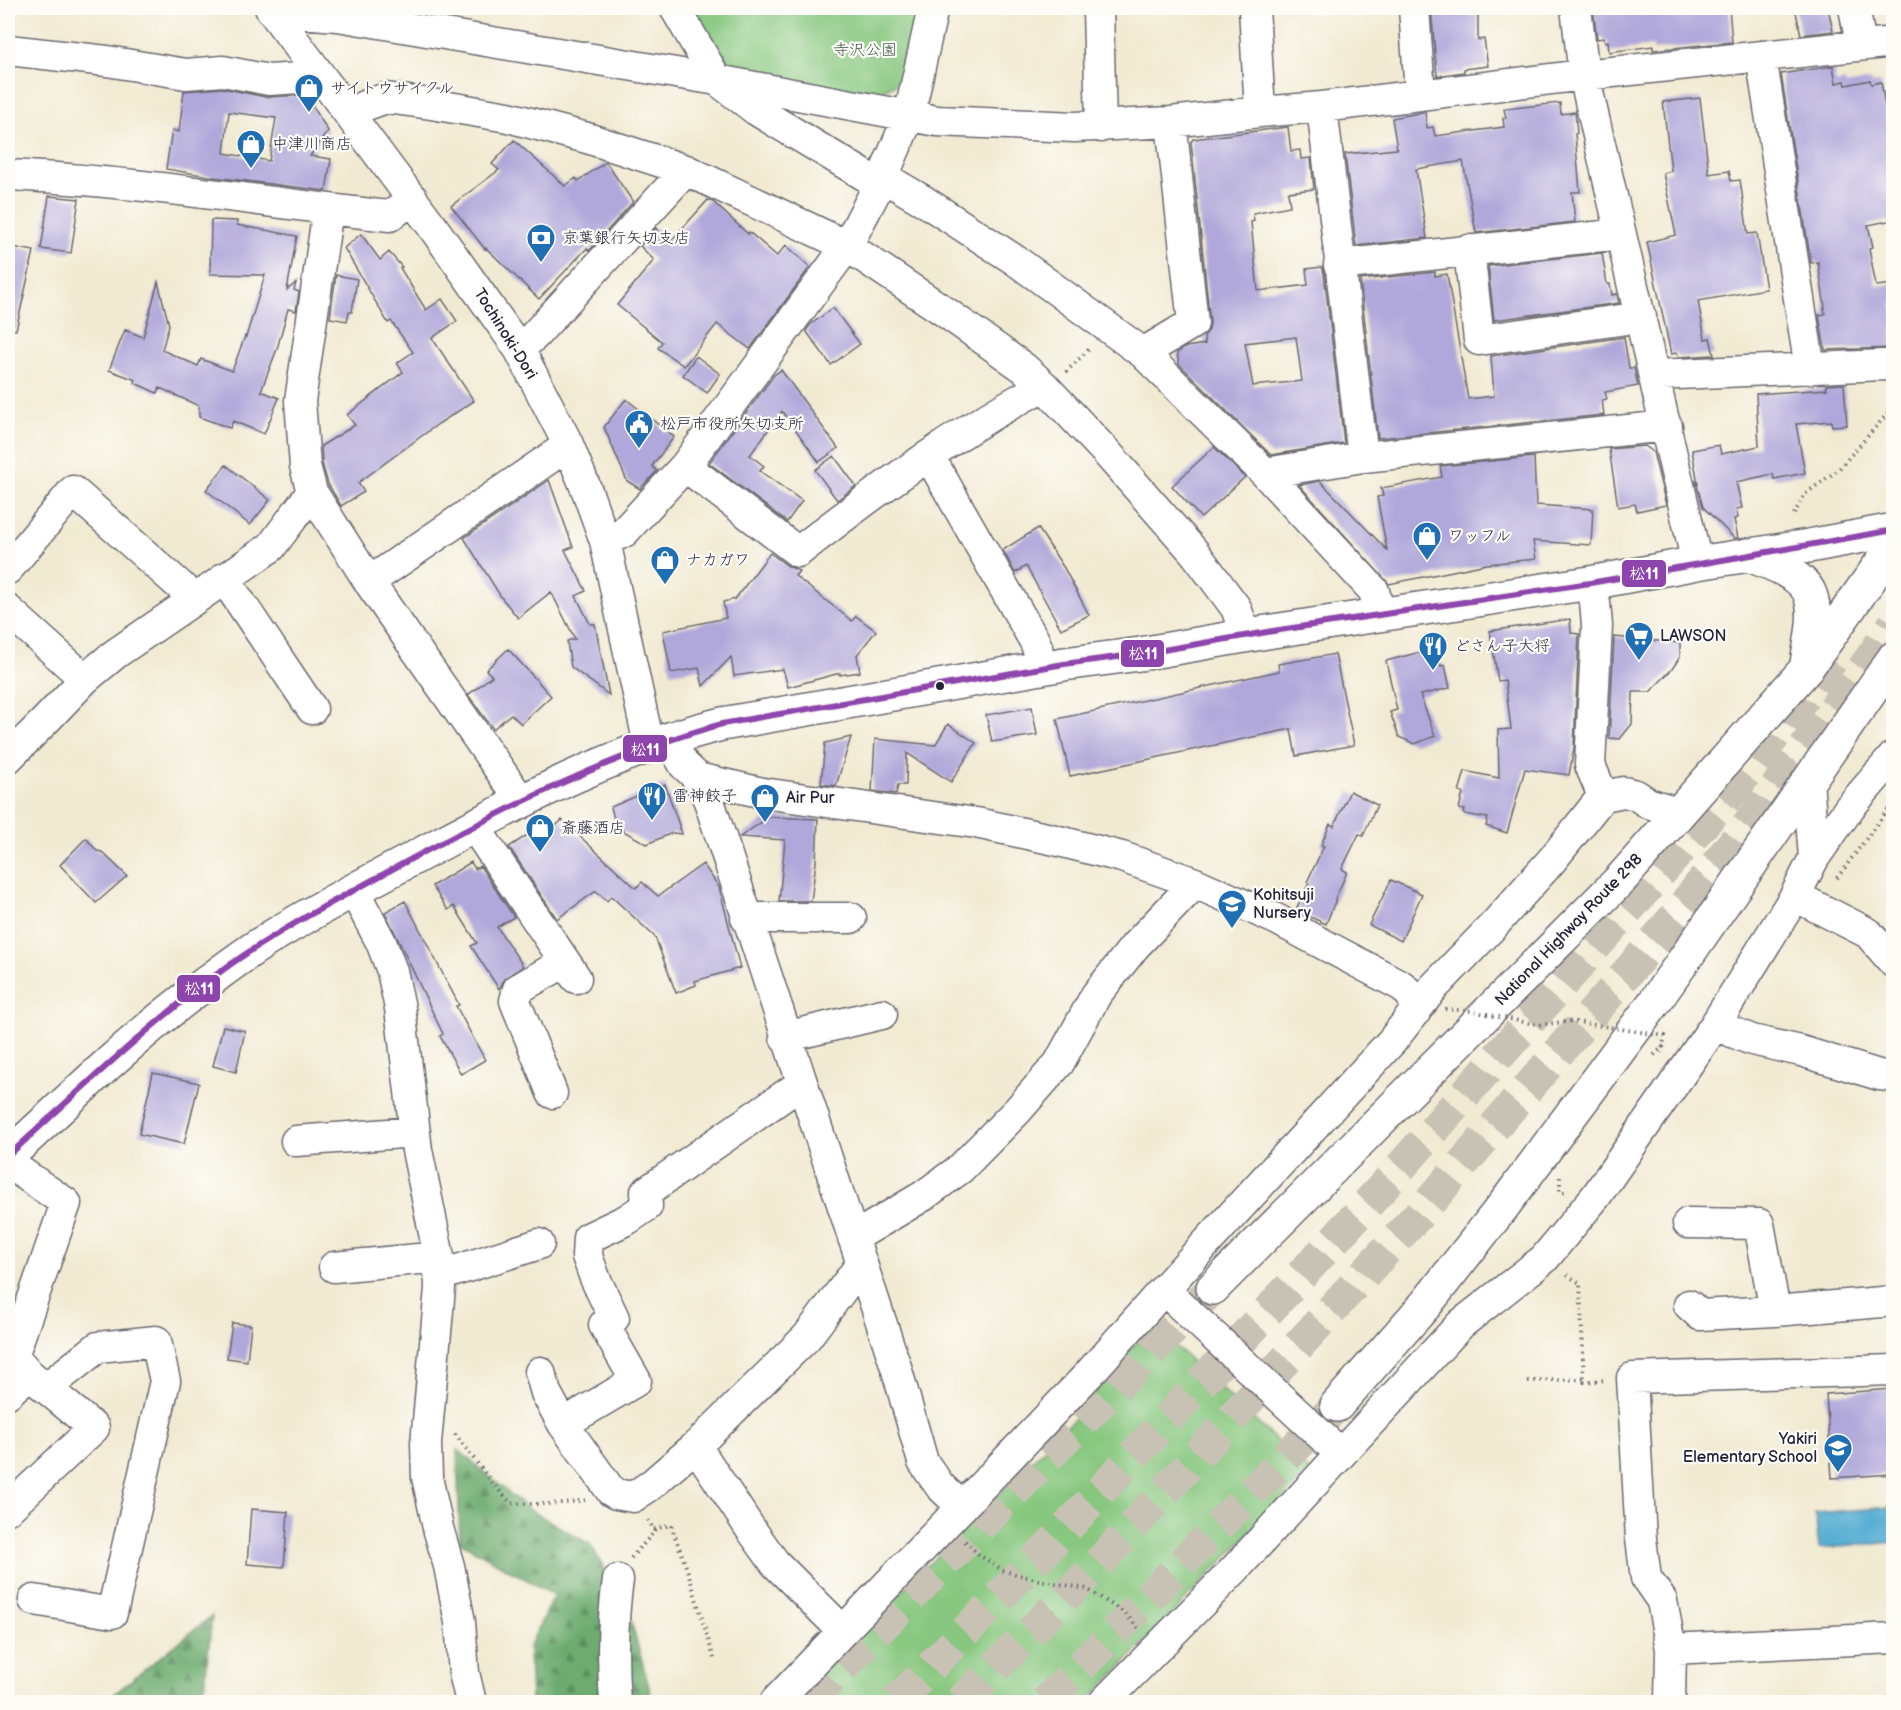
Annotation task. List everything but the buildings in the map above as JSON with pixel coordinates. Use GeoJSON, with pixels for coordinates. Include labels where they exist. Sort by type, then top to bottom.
{"type":"FeatureCollection","features":[{"type":"Feature","properties":{"kind":"main road"},"geometry":{"type":"LineString","coordinates":[[8,1156],[124,1050],[179,1004],[237,960],[288,927],[522,801],[659,741],[722,724],[779,713],[1064,664],[1590,583],[1893,530]]}},
{"type":"Feature","properties":{"kind":"main road","name":"National Highway Route 298"},"geometry":{"type":"LineString","coordinates":[[1213,1288],[1620,880],[1806,669],[1893,544]]}},
{"type":"Feature","properties":{"kind":"main road"},"geometry":{"type":"LineString","coordinates":[[1748,555],[1773,564],[1798,578],[1810,593],[1813,614],[1806,669]]}},
{"type":"Feature","properties":{"kind":"main road"},"geometry":{"type":"LineString","coordinates":[[1337,1405],[1426,1304],[1504,1205],[1654,1003],[1893,658]]}},
{"type":"Feature","properties":{"kind":"street"},"geometry":{"type":"LineString","coordinates":[[675,8],[717,80],[756,110],[881,181],[924,201],[1015,260],[1143,353],[1265,473],[1374,591],[1380,615]]}},
{"type":"Feature","properties":{"kind":"street"},"geometry":{"type":"LineString","coordinates":[[605,541],[624,532],[685,466],[847,246],[881,181],[909,116],[933,8]]}},
{"type":"Feature","properties":{"kind":"street"},"geometry":{"type":"LineString","coordinates":[[1098,8],[1101,127]]}},
{"type":"Feature","properties":{"kind":"street"},"geometry":{"type":"LineString","coordinates":[[1254,8],[1260,112]]}},
{"type":"Feature","properties":{"kind":"street"},"geometry":{"type":"LineString","coordinates":[[1414,8],[1420,94]]}},
{"type":"Feature","properties":{"kind":"street"},"geometry":{"type":"LineString","coordinates":[[1576,8],[1584,75],[1697,563]]}},
{"type":"Feature","properties":{"kind":"street"},"geometry":{"type":"LineString","coordinates":[[1854,8],[1861,44]]}},
{"type":"Feature","properties":{"kind":"street"},"geometry":{"type":"LineString","coordinates":[[276,16],[299,13],[361,13],[937,121],[1101,127],[1322,107],[1584,75],[1893,42]]}},
{"type":"Feature","properties":{"kind":"street","name":"Tochinoki-Dori"},"geometry":{"type":"LineString","coordinates":[[276,16],[413,199],[519,349],[567,442],[588,491],[605,541],[659,741],[698,778],[709,801],[896,1367],[923,1462],[940,1486],[955,1514]]}},
{"type":"Feature","properties":{"kind":"street"},"geometry":{"type":"LineString","coordinates":[[8,50],[107,61],[186,74],[223,71],[269,80],[300,78],[317,71]]}},
{"type":"Feature","properties":{"kind":"street"},"geometry":{"type":"LineString","coordinates":[[1761,56],[1810,369]]}},
{"type":"Feature","properties":{"kind":"street"},"geometry":{"type":"LineString","coordinates":[[350,114],[386,98],[508,117],[586,138],[686,170],[847,246],[951,315],[1024,368],[1046,388],[1195,553],[1236,608],[1246,636]]}},
{"type":"Feature","properties":{"kind":"street"},"geometry":{"type":"LineString","coordinates":[[1322,107],[1362,457]]}},
{"type":"Feature","properties":{"kind":"street"},"geometry":{"type":"LineString","coordinates":[[1143,353],[1193,323],[1171,122]]}},
{"type":"Feature","properties":{"kind":"street"},"geometry":{"type":"LineString","coordinates":[[519,349],[534,336],[686,170]]}},
{"type":"Feature","properties":{"kind":"street"},"geometry":{"type":"LineString","coordinates":[[8,176],[76,179],[148,186],[390,216],[413,199]]}},
{"type":"Feature","properties":{"kind":"street"},"geometry":{"type":"LineString","coordinates":[[328,209],[300,401],[305,466],[312,492],[369,582],[522,801]]}},
{"type":"Feature","properties":{"kind":"street"},"geometry":{"type":"LineString","coordinates":[[1339,265],[1621,234]]}},
{"type":"Feature","properties":{"kind":"street"},"geometry":{"type":"LineString","coordinates":[[1469,250],[1479,340],[1641,317]]}},
{"type":"Feature","properties":{"kind":"street"},"geometry":{"type":"LineString","coordinates":[[1655,375],[1893,366]]}},
{"type":"Feature","properties":{"kind":"street"},"geometry":{"type":"LineString","coordinates":[[685,466],[798,552],[949,441],[1007,405],[1046,388]]}},
{"type":"Feature","properties":{"kind":"street"},"geometry":{"type":"LineString","coordinates":[[1265,473],[1362,457],[1667,426]]}},
{"type":"Feature","properties":{"kind":"street"},"geometry":{"type":"LineString","coordinates":[[369,582],[560,452],[567,442]]}},
{"type":"Feature","properties":{"kind":"street"},"geometry":{"type":"LineString","coordinates":[[929,456],[1034,640],[1041,669]]}},
{"type":"Feature","properties":{"kind":"street"},"geometry":{"type":"LineString","coordinates":[[8,569],[73,491],[194,598]]}},
{"type":"Feature","properties":{"kind":"street"},"geometry":{"type":"LineString","coordinates":[[8,758],[85,679],[115,654],[270,547],[312,492]]}},
{"type":"Feature","properties":{"kind":"street"},"geometry":{"type":"LineString","coordinates":[[224,578],[312,709]]}},
{"type":"Feature","properties":{"kind":"street"},"geometry":{"type":"LineString","coordinates":[[1590,583],[1595,602],[1597,626],[1590,765],[1603,796]]}},
{"type":"Feature","properties":{"kind":"street"},"geometry":{"type":"LineString","coordinates":[[8,610],[85,679]]}},
{"type":"Feature","properties":{"kind":"street"},"geometry":{"type":"LineString","coordinates":[[1104,1702],[1234,1570],[1461,1324],[1544,1259],[1596,1196],[1715,1025],[1795,896],[1814,858],[1850,807],[1893,756]]}},
{"type":"Feature","properties":{"kind":"street"},"geometry":{"type":"LineString","coordinates":[[698,778],[764,793],[976,823],[1122,857],[1195,883],[1276,919],[1401,986],[1431,1010]]}},
{"type":"Feature","properties":{"kind":"street"},"geometry":{"type":"LineString","coordinates":[[1808,780],[1814,858]]}},
{"type":"Feature","properties":{"kind":"street"},"geometry":{"type":"LineString","coordinates":[[774,1702],[1080,1384],[1392,1041],[1431,1010],[1434,987],[1494,925],[1603,796],[1624,792],[1636,795],[1648,803],[1680,813]]}},
{"type":"Feature","properties":{"kind":"street"},"geometry":{"type":"LineString","coordinates":[[474,826],[571,970],[518,989],[514,1001],[552,1093]]}},
{"type":"Feature","properties":{"kind":"street"},"geometry":{"type":"LineString","coordinates":[[540,1372],[546,1393],[563,1424],[605,1483],[624,1496],[651,1485],[696,1446],[807,1337],[858,1251],[923,1197],[960,1170],[1018,1110],[1059,1063],[1096,995],[1135,946],[1195,883]]}},
{"type":"Feature","properties":{"kind":"street"},"geometry":{"type":"LineString","coordinates":[[354,891],[381,942],[392,971],[400,1008],[415,1132],[439,1266],[438,1316],[426,1443],[427,1477],[460,1622],[464,1673],[471,1702]]}},
{"type":"Feature","properties":{"kind":"street"},"geometry":{"type":"LineString","coordinates":[[1795,896],[1868,933],[1893,963]]}},
{"type":"Feature","properties":{"kind":"street"},"geometry":{"type":"LineString","coordinates":[[746,918],[851,918]]}},
{"type":"Feature","properties":{"kind":"street"},"geometry":{"type":"LineString","coordinates":[[785,1036],[882,1014]]}},
{"type":"Feature","properties":{"kind":"street"},"geometry":{"type":"LineString","coordinates":[[1715,1025],[1752,1040],[1801,1051],[1879,1075],[1893,1076]]}},
{"type":"Feature","properties":{"kind":"street"},"geometry":{"type":"LineString","coordinates":[[563,1424],[636,1381],[604,1325],[614,1318],[587,1256],[588,1238],[628,1219],[647,1206],[646,1192],[801,1084]]}},
{"type":"Feature","properties":{"kind":"street"},"geometry":{"type":"LineString","coordinates":[[296,1141],[415,1132]]}},
{"type":"Feature","properties":{"kind":"street"},"geometry":{"type":"LineString","coordinates":[[8,1163],[66,1203],[21,1372]]}},
{"type":"Feature","properties":{"kind":"street"},"geometry":{"type":"LineString","coordinates":[[1688,1223],[1760,1224],[1775,1311]]}},
{"type":"Feature","properties":{"kind":"street"},"geometry":{"type":"LineString","coordinates":[[334,1267],[439,1266],[540,1244]]}},
{"type":"Feature","properties":{"kind":"street"},"geometry":{"type":"LineString","coordinates":[[1164,1290],[1341,1454]]}},
{"type":"Feature","properties":{"kind":"street"},"geometry":{"type":"LineString","coordinates":[[1689,1305],[1700,1315],[1893,1301]]}},
{"type":"Feature","properties":{"kind":"street"},"geometry":{"type":"LineString","coordinates":[[21,1372],[98,1347],[156,1341],[165,1381],[112,1612],[34,1600]]}},
{"type":"Feature","properties":{"kind":"street"},"geometry":{"type":"LineString","coordinates":[[1670,1702],[1671,1649],[1662,1601],[1646,1578],[1641,1539],[1632,1378],[1893,1370]]}},
{"type":"Feature","properties":{"kind":"street"},"geometry":{"type":"LineString","coordinates":[[8,1509],[94,1428],[21,1372]]}},
{"type":"Feature","properties":{"kind":"street"},"geometry":{"type":"LineString","coordinates":[[696,1446],[775,1563],[843,1631]]}},
{"type":"Feature","properties":{"kind":"street"},"geometry":{"type":"LineString","coordinates":[[615,1702],[614,1609],[618,1580]]}},
{"type":"Feature","properties":{"kind":"street"},"geometry":{"type":"LineString","coordinates":[[1671,1649],[1893,1638]]}},
{"type":"Feature","properties":{"kind":"path"},"geometry":{"type":"LineString","coordinates":[[1046,388],[1109,328]]}},
{"type":"Feature","properties":{"kind":"path"},"geometry":{"type":"LineString","coordinates":[[1794,514],[1806,494],[1838,470],[1888,413]]}},
{"type":"Feature","properties":{"kind":"path"},"geometry":{"type":"LineString","coordinates":[[1431,1010],[1471,1011],[1538,1025],[1571,1021],[1665,1036],[1661,1053]]}},
{"type":"Feature","properties":{"kind":"path"},"geometry":{"type":"LineString","coordinates":[[1544,1259],[1580,1283],[1584,1379]]}},
{"type":"Feature","properties":{"kind":"path"},"geometry":{"type":"LineString","coordinates":[[1528,1381],[1584,1379],[1584,1382],[1632,1378]]}},
{"type":"Feature","properties":{"kind":"path"},"geometry":{"type":"LineString","coordinates":[[430,1403],[494,1485],[512,1503],[571,1502],[624,1496],[656,1531],[629,1561],[618,1580]]}},
{"type":"Feature","properties":{"kind":"path"},"geometry":{"type":"LineString","coordinates":[[955,1514],[979,1555],[1004,1571],[1043,1581],[1087,1588],[1125,1613],[1156,1649]]}},
{"type":"Feature","properties":{"kind":"path"},"geometry":{"type":"LineString","coordinates":[[654,1529],[670,1525],[691,1582],[715,1662]]}},
{"type":"Feature","properties":{"kind":"green space","name":"寺沢公園"},"geometry":{"type":"Polygon","coordinates":[[[680,8],[923,8],[905,80],[873,95],[716,69],[680,8]]]}},
{"type":"Feature","properties":{"kind":"green space"},"geometry":{"type":"Polygon","coordinates":[[[1154,1326],[1309,1471],[1087,1702],[791,1702],[1074,1419],[1120,1360],[1154,1326]]]}},
{"type":"Feature","properties":{"kind":"green space"},"geometry":{"type":"Polygon","coordinates":[[[457,1449],[528,1509],[590,1544],[627,1606],[653,1702],[531,1702],[529,1647],[554,1595],[460,1542],[457,1449]]]}},
{"type":"Feature","properties":{"kind":"green space"},"geometry":{"type":"Polygon","coordinates":[[[212,1616],[203,1702],[104,1702],[212,1616]]]}},
{"type":"Feature","properties":{"kind":"water"},"geometry":{"type":"Polygon","coordinates":[[[1893,1507],[1893,1542],[1819,1549],[1815,1513],[1893,1507]]]}},
{"type":"Feature","properties":{"kind":"tunnel"},"geometry":{"type":"LineString","coordinates":[[961,1702],[1099,1563],[1421,1212],[1664,930],[1758,812],[1894,624]]}},
{"type":"Feature","properties":{"kind":"tunnel"},"geometry":{"type":"LineString","coordinates":[[896,1702],[1058,1537],[1384,1186],[1734,789],[1832,660]]}},
{"type":"Feature","properties":{"kind":"tunnel"},"geometry":{"type":"LineString","coordinates":[[808,1702],[1213,1288]]}},
{"type":"Feature","properties":{"kind":"tunnel"},"geometry":{"type":"LineString","coordinates":[[1046,1702],[1337,1405]]}},
{"type":"Feature","properties":{"kind":"transit line","name":"松11"},"geometry":{"type":"LineString","coordinates":[[8,1156],[112,1061],[192,993],[266,941],[411,859],[525,800],[563,782],[681,736],[722,724],[1064,664],[1590,583],[1894,530]]}},
{"type":"Feature","properties":{"kind":"place","name":"サイトウサイクル"},"geometry":{"type":"Point","coordinates":[309,114]}},
{"type":"Feature","properties":{"kind":"place","name":"中津川商店"},"geometry":{"type":"Point","coordinates":[251,170]}},
{"type":"Feature","properties":{"kind":"place","name":"京葉銀行矢切支店"},"geometry":{"type":"Point","coordinates":[541,264]}},
{"type":"Feature","properties":{"kind":"place","name":"松戸市役所矢切支所"},"geometry":{"type":"Point","coordinates":[639,450]}},
{"type":"Feature","properties":{"kind":"place","name":"ワッフル"},"geometry":{"type":"Point","coordinates":[1427,562]}},
{"type":"Feature","properties":{"kind":"place","name":"ナカガワ"},"geometry":{"type":"Point","coordinates":[665,586]}},
{"type":"Feature","properties":{"kind":"place","name":"LAWSON"},"geometry":{"type":"Point","coordinates":[1639,662]}},
{"type":"Feature","properties":{"kind":"place","name":"どさん子大将"},"geometry":{"type":"Point","coordinates":[1433,672]}},
{"type":"Feature","properties":{"kind":"place","name":"雷神餃子"},"geometry":{"type":"Point","coordinates":[652,822]}},
{"type":"Feature","properties":{"kind":"place","name":"Air Pur"},"geometry":{"type":"Point","coordinates":[765,824]}},
{"type":"Feature","properties":{"kind":"place","name":"斎藤酒店"},"geometry":{"type":"Point","coordinates":[540,854]}},
{"type":"Feature","properties":{"kind":"place","name":"Kohitsuji Nursery"},"geometry":{"type":"Point","coordinates":[1232,930]}},
{"type":"Feature","properties":{"kind":"place","name":"Yakiri Elementary School"},"geometry":{"type":"Point","coordinates":[1838,1474]}}]}
